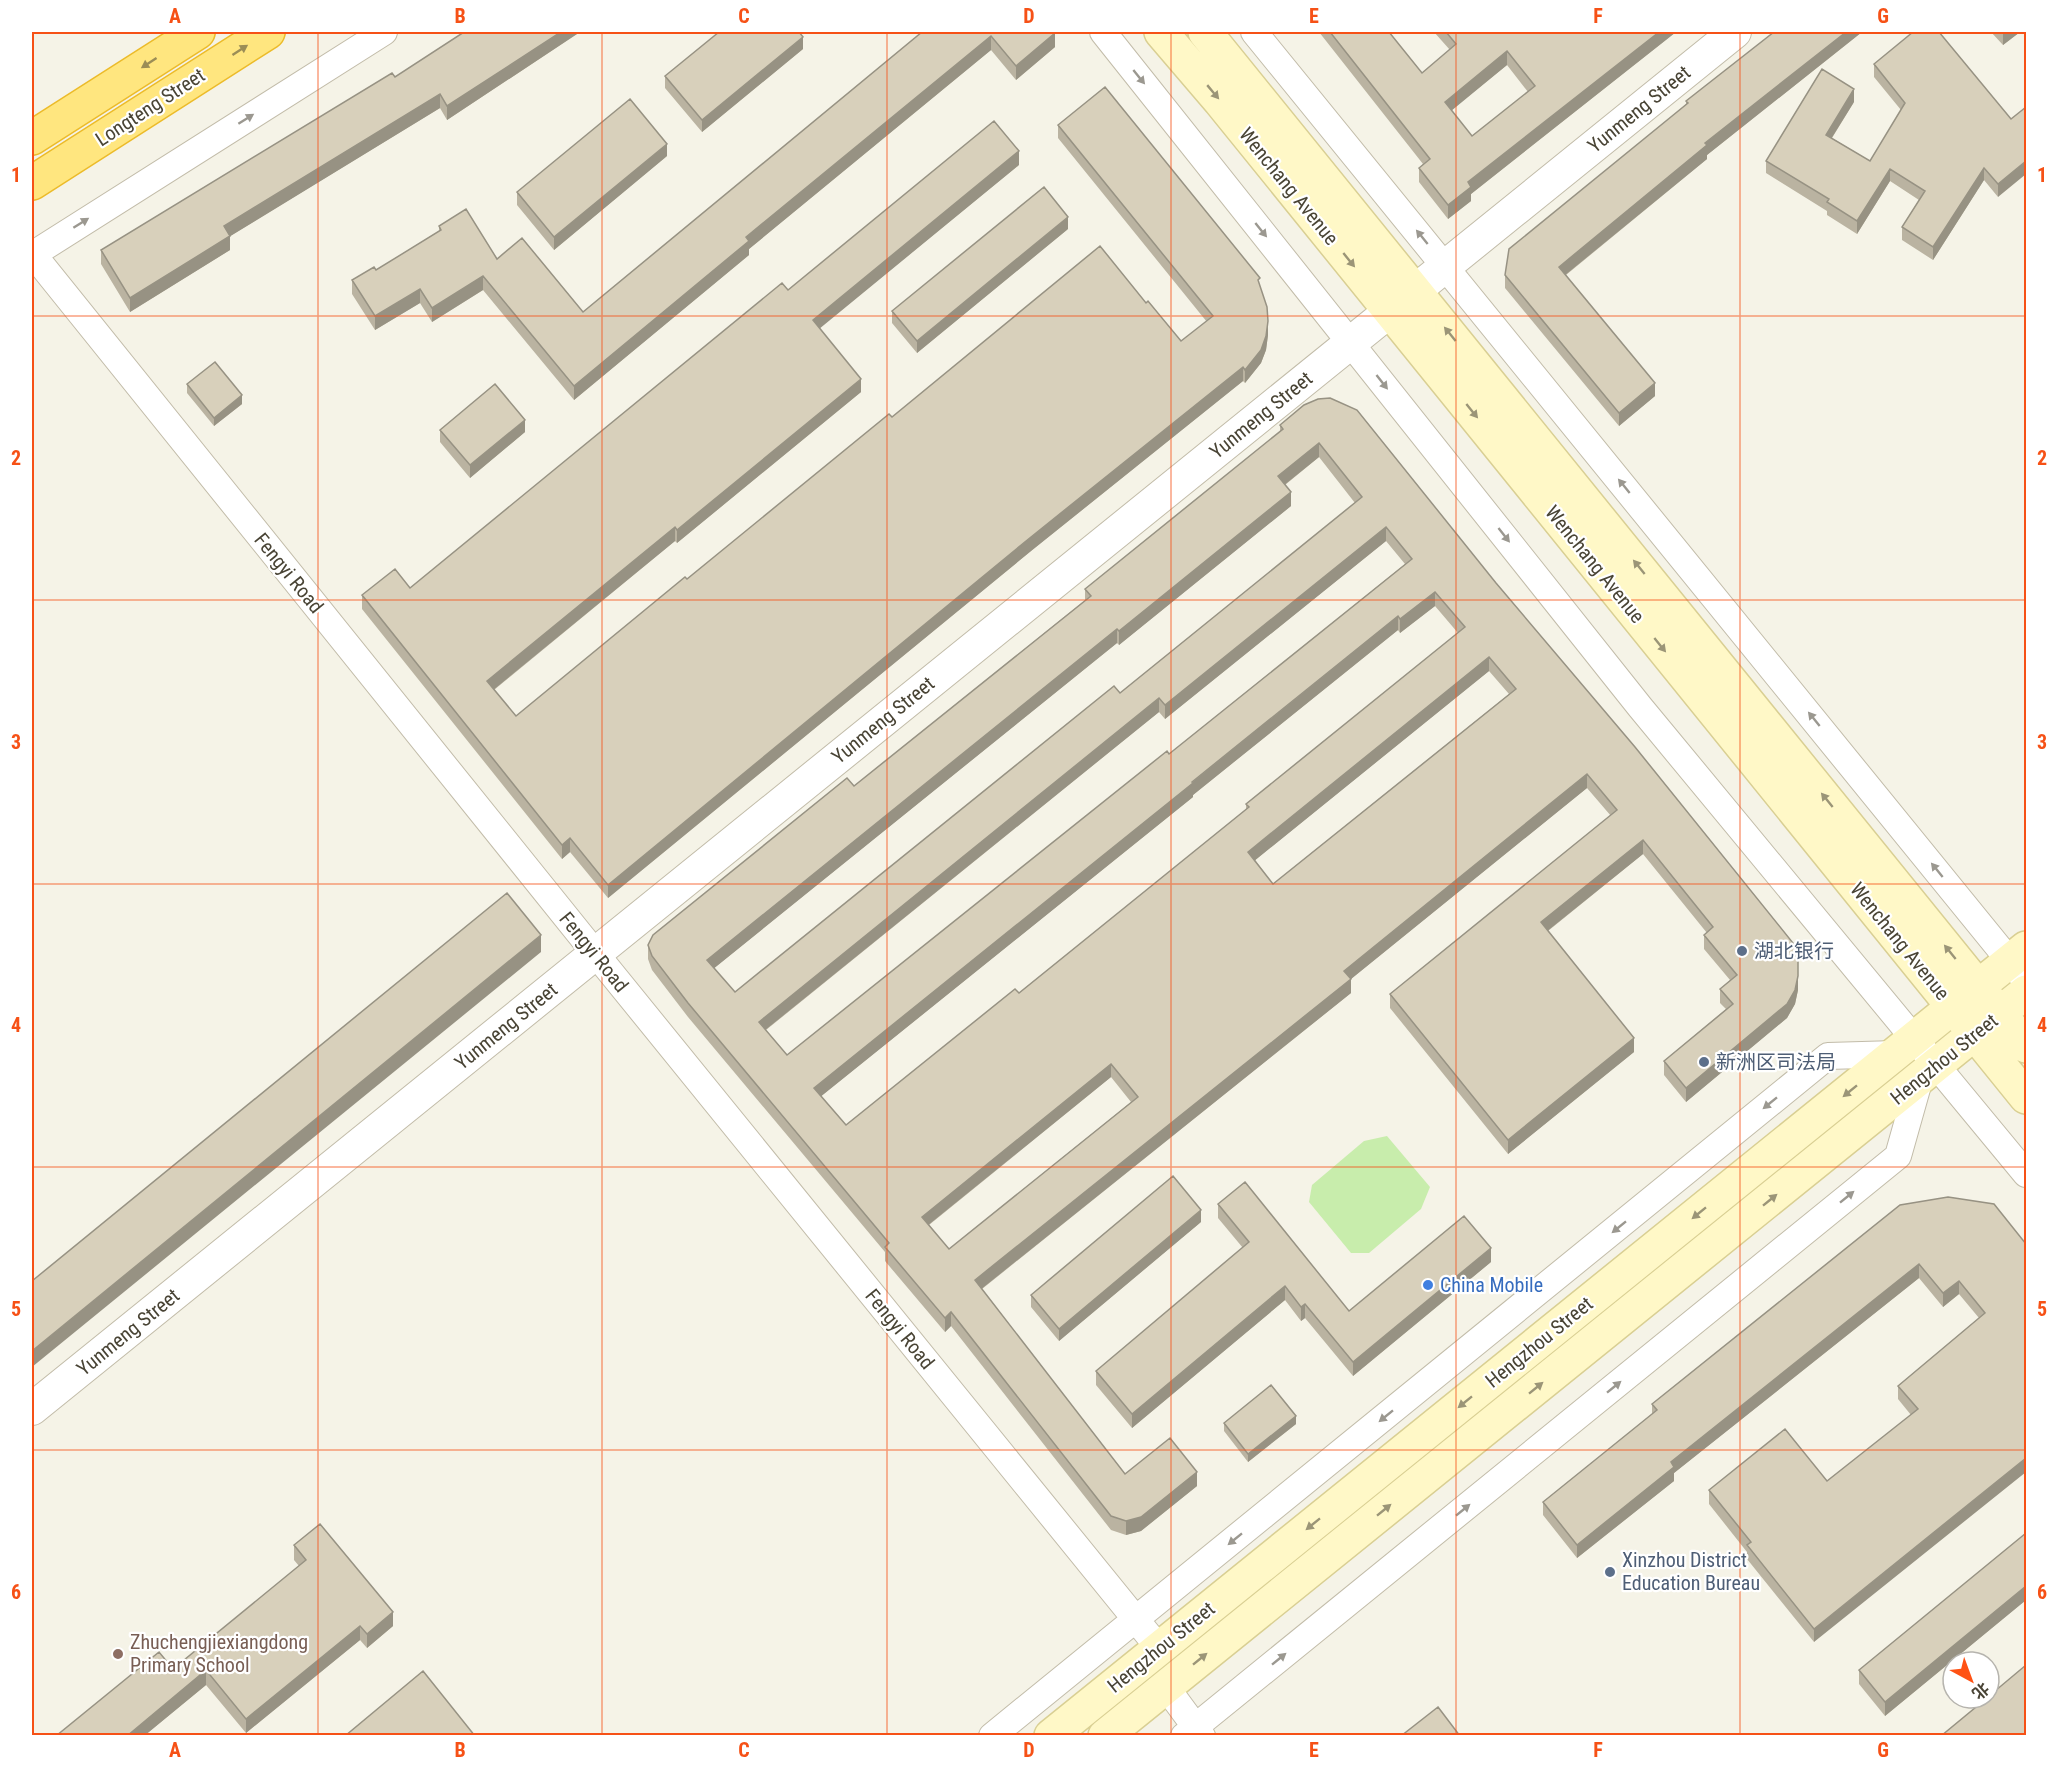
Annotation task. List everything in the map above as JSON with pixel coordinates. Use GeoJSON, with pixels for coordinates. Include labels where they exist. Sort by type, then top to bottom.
{"type":"FeatureCollection","features":[{"type":"Feature","properties":{"kind":"highway","name":"Longteng Street"},"geometry":{"type":"LineString","coordinates":[[32,138],[198,32]]}},
{"type":"Feature","properties":{"kind":"highway","name":"Longteng Street"},"geometry":{"type":"LineString","coordinates":[[32,183],[268,32]]}},
{"type":"Feature","properties":{"kind":"main road","name":"Wenchang Avenue"},"geometry":{"type":"LineString","coordinates":[[1161,32],[1390,311],[1988,1024],[2026,1097]]}},
{"type":"Feature","properties":{"kind":"main road","name":"Wenchang Avenue"},"geometry":{"type":"LineString","coordinates":[[1205,32],[1415,291],[1966,997]]}},
{"type":"Feature","properties":{"kind":"main road","name":"Hengzhou Street"},"geometry":{"type":"LineString","coordinates":[[1051,1736],[1966,997],[2021,963]]}},
{"type":"Feature","properties":{"kind":"main road","name":"Hengzhou Street"},"geometry":{"type":"LineString","coordinates":[[1105,1736],[2026,992]]}},
{"type":"Feature","properties":{"kind":"main road","name":"Wenchang Avenue"},"geometry":{"type":"LineString","coordinates":[[1988,1024],[2026,1046]]}},
{"type":"Feature","properties":{"kind":"street"},"geometry":{"type":"LineString","coordinates":[[32,254],[384,32]]}},
{"type":"Feature","properties":{"kind":"street"},"geometry":{"type":"LineString","coordinates":[[1103,32],[1640,707],[1905,1046],[2026,1173]]}},
{"type":"Feature","properties":{"kind":"street"},"geometry":{"type":"LineString","coordinates":[[1254,32],[2021,963]]}},
{"type":"Feature","properties":{"kind":"street","name":"Yunmeng Street"},"geometry":{"type":"LineString","coordinates":[[32,1409],[1736,32]]}},
{"type":"Feature","properties":{"kind":"street","name":"Fengyi Road"},"geometry":{"type":"LineString","coordinates":[[32,254],[1159,1648]]}},
{"type":"Feature","properties":{"kind":"street"},"geometry":{"type":"LineString","coordinates":[[992,1736],[1828,1056],[1905,1046]]}},
{"type":"Feature","properties":{"kind":"street"},"geometry":{"type":"LineString","coordinates":[[1166,1687],[1194,1732],[1898,1156],[1928,1072]]}},
{"type":"Feature","properties":{"kind":"green space"},"geometry":{"type":"Polygon","coordinates":[[[1387,1136],[1430,1187],[1421,1209],[1369,1253],[1351,1253],[1309,1202],[1312,1185],[1364,1141],[1387,1136]]]}},
{"type":"Feature","properties":{"kind":"building"},"geometry":{"type":"Polygon","coordinates":[[[464,32],[561,32],[447,106],[440,94],[224,226],[230,236],[130,298],[101,250],[392,73],[395,77],[464,32]]]}},
{"type":"Feature","properties":{"kind":"building"},"geometry":{"type":"Polygon","coordinates":[[[719,32],[799,32],[803,37],[702,120],[665,76],[719,32]]]}},
{"type":"Feature","properties":{"kind":"building"},"geometry":{"type":"Polygon","coordinates":[[[922,32],[1055,33],[1016,66],[991,36],[746,237],[749,241],[574,386],[483,276],[432,308],[420,289],[375,316],[352,280],[374,267],[376,270],[441,230],[439,226],[466,209],[497,259],[522,238],[583,312],[922,32]]]}},
{"type":"Feature","properties":{"kind":"building"},"geometry":{"type":"Polygon","coordinates":[[[1330,32],[1389,32],[1422,73],[1456,44],[1446,32],[1659,32],[1468,182],[1471,187],[1448,205],[1419,168],[1430,159],[1330,32]],[[1507,51],[1445,102],[1472,136],[1535,86],[1507,51]]]}},
{"type":"Feature","properties":{"kind":"building"},"geometry":{"type":"Polygon","coordinates":[[[1774,32],[1846,32],[1705,143],[1707,145],[1559,267],[1655,383],[1619,413],[1505,275],[1509,249],[1688,103],[1686,101],[1774,32]]]}},
{"type":"Feature","properties":{"kind":"building"},"geometry":{"type":"Polygon","coordinates":[[[1913,32],[1939,32],[2011,119],[2026,107],[2026,161],[1998,184],[1984,168],[1933,247],[1902,227],[1925,191],[1890,169],[1857,221],[1827,202],[1829,199],[1766,161],[1822,69],[1854,89],[1826,135],[1870,161],[1905,103],[1874,64],[1913,32]]]}},
{"type":"Feature","properties":{"kind":"building"},"geometry":{"type":"Polygon","coordinates":[[[1105,87],[1260,278],[1258,280],[1267,307],[1268,321],[1261,350],[1245,370],[1243,367],[1031,537],[608,885],[570,838],[562,845],[362,595],[395,569],[410,588],[782,283],[788,290],[994,121],[1019,151],[813,320],[861,379],[677,530],[675,527],[487,681],[516,716],[889,414],[892,417],[1100,246],[1146,303],[1148,301],[1181,341],[1213,316],[1058,125],[1105,87]]]}},
{"type":"Feature","properties":{"kind":"building"},"geometry":{"type":"Polygon","coordinates":[[[630,99],[667,144],[554,237],[517,192],[630,99]]]}},
{"type":"Feature","properties":{"kind":"building"},"geometry":{"type":"Polygon","coordinates":[[[1044,187],[1068,217],[917,341],[892,311],[1044,187]]]}},
{"type":"Feature","properties":{"kind":"building"},"geometry":{"type":"Polygon","coordinates":[[[215,362],[242,395],[214,418],[187,384],[215,362]]]}},
{"type":"Feature","properties":{"kind":"building"},"geometry":{"type":"Polygon","coordinates":[[[495,384],[525,420],[470,465],[440,430],[495,384]]]}},
{"type":"Feature","properties":{"kind":"building"},"geometry":{"type":"Polygon","coordinates":[[[1330,398],[1357,410],[1496,583],[1635,747],[1793,943],[1798,960],[1798,976],[1795,990],[1787,1004],[1686,1088],[1664,1061],[1733,1004],[1720,989],[1737,975],[1704,935],[1713,927],[1643,840],[1541,922],[1634,1038],[1508,1140],[1390,994],[1617,810],[1587,774],[1344,971],[1351,979],[975,1280],[1125,1474],[1170,1438],[1197,1472],[1141,1517],[1126,1521],[1111,1516],[951,1312],[945,1318],[885,1247],[889,1243],[688,1003],[652,956],[648,945],[653,935],[847,778],[854,786],[1091,596],[1085,589],[1283,429],[1280,425],[1304,405],[1318,399],[1330,398]],[[1319,443],[1278,476],[1291,492],[1119,631],[1117,629],[707,960],[735,992],[1114,686],[1120,693],[1362,497],[1319,443]],[[1386,527],[1165,705],[1159,698],[759,1022],[787,1055],[1167,751],[1169,754],[1412,559],[1386,527]],[[1435,592],[1400,619],[1398,616],[814,1088],[846,1125],[1015,989],[1019,993],[1249,807],[1246,804],[1465,627],[1435,592]],[[1489,657],[1248,852],[1273,884],[1516,689],[1489,657]],[[1111,1064],[922,1217],[949,1249],[1138,1097],[1111,1064]]]}},
{"type":"Feature","properties":{"kind":"building"},"geometry":{"type":"Polygon","coordinates":[[[507,893],[541,935],[32,1351],[32,1281],[507,893]]]}},
{"type":"Feature","properties":{"kind":"building"},"geometry":{"type":"Polygon","coordinates":[[[1173,1176],[1201,1210],[1059,1329],[1031,1295],[1173,1176]]]}},
{"type":"Feature","properties":{"kind":"building"},"geometry":{"type":"Polygon","coordinates":[[[1245,1182],[1349,1311],[1464,1216],[1491,1248],[1353,1362],[1305,1304],[1301,1307],[1285,1286],[1132,1414],[1096,1371],[1249,1242],[1218,1204],[1245,1182]]]}},
{"type":"Feature","properties":{"kind":"building"},"geometry":{"type":"Polygon","coordinates":[[[1948,1197],[1994,1204],[2026,1244],[2026,1458],[1814,1629],[1747,1545],[1751,1542],[1709,1490],[1785,1429],[1827,1481],[1918,1409],[1898,1386],[1985,1313],[1959,1281],[1943,1293],[1919,1264],[1671,1462],[1674,1467],[1577,1545],[1543,1502],[1657,1410],[1652,1404],[1900,1205],[1948,1197]]]}},
{"type":"Feature","properties":{"kind":"building"},"geometry":{"type":"Polygon","coordinates":[[[1271,1385],[1296,1416],[1248,1454],[1224,1423],[1271,1385]]]}},
{"type":"Feature","properties":{"kind":"building"},"geometry":{"type":"Polygon","coordinates":[[[320,1524],[393,1612],[367,1634],[360,1626],[246,1719],[206,1670],[127,1736],[56,1736],[159,1652],[173,1669],[306,1560],[294,1545],[320,1524]]]}},
{"type":"Feature","properties":{"kind":"building"},"geometry":{"type":"Polygon","coordinates":[[[2026,1533],[2026,1586],[1948,1650],[1941,1650],[1941,1656],[1885,1702],[1859,1670],[2026,1533]]]}},
{"type":"Feature","properties":{"kind":"building"},"geometry":{"type":"Polygon","coordinates":[[[2026,1665],[2026,1736],[1941,1736],[1972,1710],[2001,1710],[2001,1686],[2026,1665]]]}},
{"type":"Feature","properties":{"kind":"building"},"geometry":{"type":"Polygon","coordinates":[[[423,1671],[475,1736],[345,1736],[423,1671]]]}},
{"type":"Feature","properties":{"kind":"building"},"geometry":{"type":"Polygon","coordinates":[[[1438,1707],[1460,1736],[1401,1736],[1438,1707]]]}},
{"type":"Feature","properties":{"kind":"place","name":"湖北银行"},"geometry":{"type":"Point","coordinates":[1742,951]}},
{"type":"Feature","properties":{"kind":"place","name":"新洲区司法局"},"geometry":{"type":"Point","coordinates":[1704,1062]}},
{"type":"Feature","properties":{"kind":"place","name":"China Mobile"},"geometry":{"type":"Point","coordinates":[1428,1285]}},
{"type":"Feature","properties":{"kind":"place","name":"Xinzhou District Education Bureau"},"geometry":{"type":"Point","coordinates":[1610,1572]}},
{"type":"Feature","properties":{"kind":"place","name":"Zhuchengjiexiangdong Primary School"},"geometry":{"type":"Point","coordinates":[118,1654]}}]}
